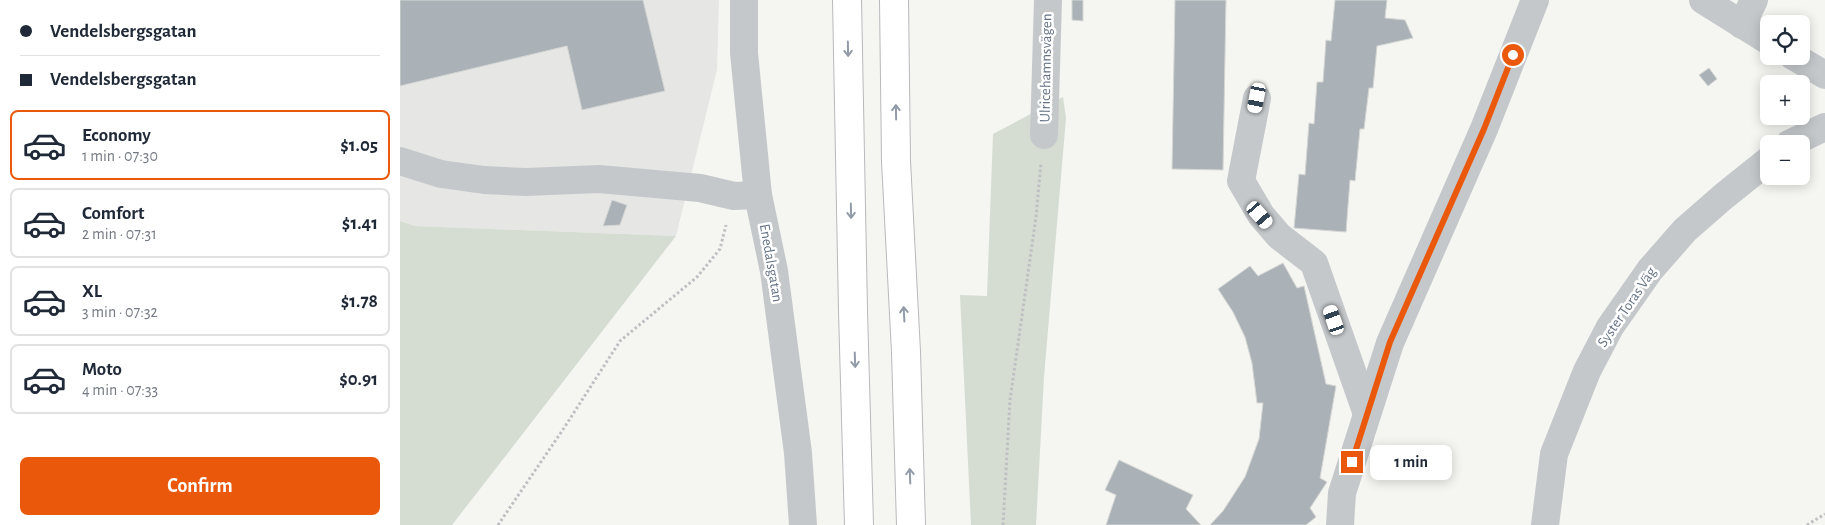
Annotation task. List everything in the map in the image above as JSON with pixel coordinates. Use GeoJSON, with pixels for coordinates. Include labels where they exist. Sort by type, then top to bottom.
{"type":"FeatureCollection","features":[{"type":"Feature","properties":{"kind":"highway"},"geometry":{"type":"LineString","coordinates":[[848,0],[859,525]]}},
{"type":"Feature","properties":{"kind":"highway"},"geometry":{"type":"LineString","coordinates":[[894,0],[896,161],[906,352],[911,525]]}},
{"type":"Feature","properties":{"kind":"street","name":"Enedalsgatan"},"geometry":{"type":"LineString","coordinates":[[744,0],[746,195],[774,271],[798,453],[803,525]]}},
{"type":"Feature","properties":{"kind":"street","name":"Ulricehamnsvägen"},"geometry":{"type":"LineString","coordinates":[[1044,136],[1048,0]]}},
{"type":"Feature","properties":{"kind":"street"},"geometry":{"type":"LineString","coordinates":[[1340,525],[1342,493],[1390,342],[1484,129],[1535,0]]}},
{"type":"Feature","properties":{"kind":"street"},"geometry":{"type":"LineString","coordinates":[[1703,0],[1760,36]]}},
{"type":"Feature","properties":{"kind":"street"},"geometry":{"type":"LineString","coordinates":[[1742,25],[1754,0]]}},
{"type":"Feature","properties":{"kind":"street"},"geometry":{"type":"LineString","coordinates":[[1808,65],[1825,75]]}},
{"type":"Feature","properties":{"kind":"street"},"geometry":{"type":"LineString","coordinates":[[1257,98],[1240,181],[1260,215],[1279,236],[1314,264],[1367,414]]}},
{"type":"Feature","properties":{"kind":"street"},"geometry":{"type":"LineString","coordinates":[[1808,135],[1825,127]]}},
{"type":"Feature","properties":{"kind":"street"},"geometry":{"type":"LineString","coordinates":[[400,161],[441,174],[484,180],[526,182],[599,179],[700,188],[746,195]]}},
{"type":"Feature","properties":{"kind":"street","name":"Syster Toras Väg"},"geometry":{"type":"LineString","coordinates":[[1545,525],[1554,454],[1587,371],[1610,327],[1650,270],[1685,230],[1760,167]]}},
{"type":"Feature","properties":{"kind":"path"},"geometry":{"type":"LineString","coordinates":[[1002,525],[1010,400],[1036,217],[1044,136]]}},
{"type":"Feature","properties":{"kind":"path"},"geometry":{"type":"LineString","coordinates":[[498,525],[620,341],[697,277],[720,249],[746,195]]}},
{"type":"Feature","properties":{"kind":"path"},"geometry":{"type":"LineString","coordinates":[[1807,525],[1825,514]]}},
{"type":"Feature","properties":{"kind":"shaded area"},"geometry":{"type":"Polygon","coordinates":[[[400,0],[719,0],[717,70],[676,236],[415,226],[400,221],[400,0]]]}},
{"type":"Feature","properties":{"kind":"shaded area"},"geometry":{"type":"Polygon","coordinates":[[[1063,97],[1066,118],[1044,377],[1036,525],[971,525],[960,295],[987,296],[993,134],[1063,97]]]}},
{"type":"Feature","properties":{"kind":"shaded area"},"geometry":{"type":"Polygon","coordinates":[[[400,221],[415,226],[676,236],[452,525],[400,525],[400,221]]]}},
{"type":"Feature","properties":{"kind":"building"},"geometry":{"type":"Polygon","coordinates":[[[400,0],[643,0],[665,91],[582,110],[567,46],[400,86],[400,0]]]}},
{"type":"Feature","properties":{"kind":"building"},"geometry":{"type":"Polygon","coordinates":[[[1072,0],[1083,0],[1083,21],[1072,20],[1072,0]]]}},
{"type":"Feature","properties":{"kind":"building"},"geometry":{"type":"Polygon","coordinates":[[[1175,0],[1226,0],[1223,170],[1172,169],[1175,0]]]}},
{"type":"Feature","properties":{"kind":"building"},"geometry":{"type":"Polygon","coordinates":[[[1335,0],[1387,0],[1385,18],[1405,20],[1413,38],[1377,46],[1373,88],[1369,88],[1364,129],[1360,129],[1355,181],[1350,180],[1346,232],[1294,228],[1299,174],[1305,175],[1309,123],[1314,124],[1317,82],[1323,82],[1326,40],[1331,41],[1335,0]]]}},
{"type":"Feature","properties":{"kind":"building"},"geometry":{"type":"Polygon","coordinates":[[[1709,68],[1717,79],[1708,86],[1699,75],[1709,68]]]}},
{"type":"Feature","properties":{"kind":"building"},"geometry":{"type":"Polygon","coordinates":[[[612,200],[627,205],[620,225],[603,226],[612,200]]]}},
{"type":"Feature","properties":{"kind":"building"},"geometry":{"type":"Polygon","coordinates":[[[1283,263],[1297,288],[1304,286],[1326,384],[1336,386],[1320,478],[1327,482],[1310,508],[1316,517],[1306,525],[1210,525],[1223,511],[1245,477],[1259,439],[1263,403],[1257,403],[1252,363],[1245,337],[1233,312],[1218,289],[1250,266],[1258,276],[1283,263]]]}},
{"type":"Feature","properties":{"kind":"building"},"geometry":{"type":"Polygon","coordinates":[[[1119,460],[1193,495],[1186,509],[1201,525],[1106,525],[1116,495],[1105,490],[1119,460]]]}},
{"type":"Feature","properties":{"kind":"route"},"geometry":{"type":"LineString","coordinates":[[1352,462],[1390,342],[1484,129],[1513,55]]}}]}
